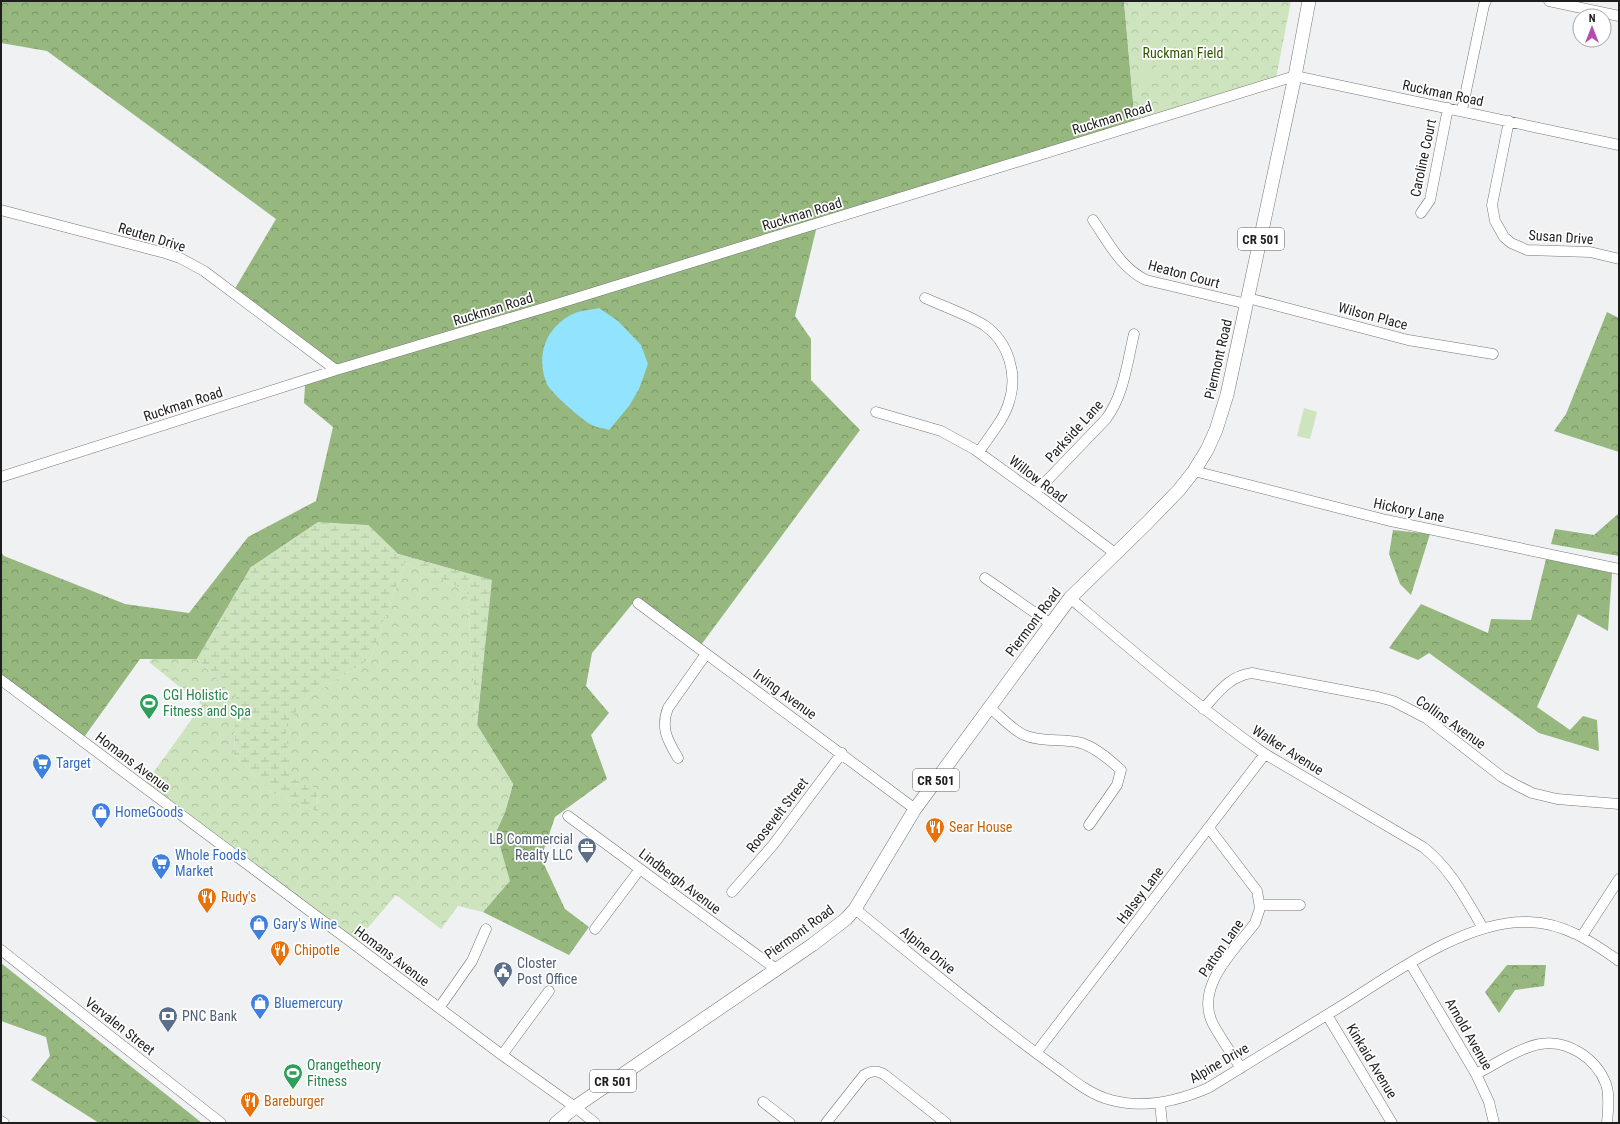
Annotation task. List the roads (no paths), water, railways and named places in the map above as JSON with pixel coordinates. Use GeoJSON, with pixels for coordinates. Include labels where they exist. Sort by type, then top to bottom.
{"type":"FeatureCollection","features":[{"type":"Feature","properties":{"kind":"main road","name":"Piermont Road"},"geometry":{"type":"LineString","coordinates":[[556,1123],[576,1107],[830,932],[846,919],[855,909],[915,809],[1070,598],[1174,495],[1194,471],[1207,450],[1223,409],[1310,1]]}},
{"type":"Feature","properties":{"kind":"street"},"geometry":{"type":"LineString","coordinates":[[1462,110],[1486,1]]}},
{"type":"Feature","properties":{"kind":"street"},"geometry":{"type":"LineString","coordinates":[[1549,1],[1619,16]]}},
{"type":"Feature","properties":{"kind":"street","name":"Ruckman Road"},"geometry":{"type":"LineString","coordinates":[[1,477],[336,370],[547,308],[1295,76],[1462,110],[1509,122],[1619,145]]}},
{"type":"Feature","properties":{"kind":"street","name":"Caroline Court"},"geometry":{"type":"LineString","coordinates":[[1421,213],[1430,200],[1448,108]]}},
{"type":"Feature","properties":{"kind":"street","name":"Susan Drive"},"geometry":{"type":"LineString","coordinates":[[1509,122],[1492,204],[1494,221],[1504,237],[1519,247],[1527,250],[1590,252],[1619,259]]}},
{"type":"Feature","properties":{"kind":"street","name":"Reuten Drive"},"geometry":{"type":"LineString","coordinates":[[1,210],[180,258],[204,271],[336,370]]}},
{"type":"Feature","properties":{"kind":"street","name":"Heaton Court"},"geometry":{"type":"LineString","coordinates":[[1093,220],[1120,259],[1136,275],[1146,280],[1247,301]]}},
{"type":"Feature","properties":{"kind":"street"},"geometry":{"type":"LineString","coordinates":[[925,298],[985,326],[1002,344],[1008,354],[1012,367],[1013,380],[1009,403],[1005,412],[979,452]]}},
{"type":"Feature","properties":{"kind":"street","name":"Wilson Place"},"geometry":{"type":"LineString","coordinates":[[1247,301],[1408,340],[1493,354]]}},
{"type":"Feature","properties":{"kind":"street","name":"Parkside Lane"},"geometry":{"type":"LineString","coordinates":[[1036,493],[1106,419],[1112,410],[1122,385],[1134,334]]}},
{"type":"Feature","properties":{"kind":"street","name":"Willow Road"},"geometry":{"type":"LineString","coordinates":[[876,412],[940,431],[959,440],[979,452],[1036,493],[1116,554]]}},
{"type":"Feature","properties":{"kind":"street","name":"Hickory Lane"},"geometry":{"type":"LineString","coordinates":[[1194,471],[1386,520],[1619,569]]}},
{"type":"Feature","properties":{"kind":"street"},"geometry":{"type":"LineString","coordinates":[[985,578],[1050,624]]}},
{"type":"Feature","properties":{"kind":"street","name":"Walker Avenue"},"geometry":{"type":"LineString","coordinates":[[1070,598],[1203,709],[1265,754],[1423,847],[1435,856],[1451,875],[1483,928]]}},
{"type":"Feature","properties":{"kind":"street","name":"Irving Avenue"},"geometry":{"type":"LineString","coordinates":[[638,603],[842,753],[915,809]]}},
{"type":"Feature","properties":{"kind":"street"},"geometry":{"type":"LineString","coordinates":[[678,758],[668,741],[664,717],[668,708],[706,654]]}},
{"type":"Feature","properties":{"kind":"street","name":"Collins Avenue"},"geometry":{"type":"LineString","coordinates":[[1203,709],[1228,682],[1236,677],[1252,673],[1378,697],[1399,704],[1426,718],[1502,777],[1532,793],[1557,799],[1619,804]]}},
{"type":"Feature","properties":{"kind":"street","name":"Homans Avenue"},"geometry":{"type":"LineString","coordinates":[[1,680],[502,1055],[576,1107],[595,1123]]}},
{"type":"Feature","properties":{"kind":"street"},"geometry":{"type":"LineString","coordinates":[[990,708],[1024,735],[1035,738],[1085,744],[1121,770],[1117,785],[1089,825]]}},
{"type":"Feature","properties":{"kind":"street","name":"Roosevelt Street"},"geometry":{"type":"LineString","coordinates":[[732,892],[773,845],[842,753]]}},
{"type":"Feature","properties":{"kind":"street","name":"Halsey Lane"},"geometry":{"type":"LineString","coordinates":[[1036,1053],[1265,754]]}},
{"type":"Feature","properties":{"kind":"street","name":"Lindbergh Avenue"},"geometry":{"type":"LineString","coordinates":[[568,816],[776,969]]}},
{"type":"Feature","properties":{"kind":"street"},"geometry":{"type":"LineString","coordinates":[[1209,828],[1257,891],[1260,905],[1300,905]]}},
{"type":"Feature","properties":{"kind":"street"},"geometry":{"type":"LineString","coordinates":[[595,929],[640,869]]}},
{"type":"Feature","properties":{"kind":"street"},"geometry":{"type":"LineString","coordinates":[[1582,936],[1619,879]]}},
{"type":"Feature","properties":{"kind":"street","name":"Patton Lane"},"geometry":{"type":"LineString","coordinates":[[1240,1068],[1213,1024],[1208,1005],[1208,996],[1217,973],[1256,924],[1259,916],[1260,905]]}},
{"type":"Feature","properties":{"kind":"street","name":"Alpine Drive"},"geometry":{"type":"LineString","coordinates":[[855,909],[1036,1053],[1088,1091],[1125,1103],[1160,1103],[1192,1095],[1208,1088],[1410,963],[1451,942],[1483,928],[1514,922],[1529,922],[1562,927],[1582,936],[1619,961]]}},
{"type":"Feature","properties":{"kind":"street"},"geometry":{"type":"LineString","coordinates":[[439,1008],[472,961],[486,929]]}},
{"type":"Feature","properties":{"kind":"street","name":"Vervalen Street"},"geometry":{"type":"LineString","coordinates":[[1,950],[221,1123]]}},
{"type":"Feature","properties":{"kind":"street","name":"Arnold Avenue"},"geometry":{"type":"LineString","coordinates":[[1410,963],[1476,1074],[1489,1102],[1494,1123]]}},
{"type":"Feature","properties":{"kind":"street"},"geometry":{"type":"LineString","coordinates":[[502,1055],[549,991]]}},
{"type":"Feature","properties":{"kind":"street","name":"Kinkaid Avenue"},"geometry":{"type":"LineString","coordinates":[[1327,1015],[1392,1123]]}},
{"type":"Feature","properties":{"kind":"street"},"geometry":{"type":"LineString","coordinates":[[1476,1074],[1530,1047],[1540,1044],[1560,1044],[1570,1047],[1579,1052],[1595,1066],[1603,1079],[1608,1094],[1607,1123]]}},
{"type":"Feature","properties":{"kind":"street"},"geometry":{"type":"LineString","coordinates":[[826,1123],[864,1075],[875,1071],[885,1076],[946,1123]]}},
{"type":"Feature","properties":{"kind":"street"},"geometry":{"type":"LineString","coordinates":[[763,1102],[790,1123]]}},
{"type":"Feature","properties":{"kind":"street"},"geometry":{"type":"LineString","coordinates":[[1160,1103],[1162,1123]]}},
{"type":"Feature","properties":{"kind":"water"},"geometry":{"type":"Polygon","coordinates":[[[599,308],[618,321],[641,345],[648,364],[639,389],[629,406],[609,430],[596,427],[582,418],[567,406],[549,388],[542,362],[546,342],[550,334],[557,326],[575,313],[599,308]]]}},
{"type":"Feature","properties":{"kind":"place","name":"CGI Holistic Fitness and Spa"},"geometry":{"type":"Point","coordinates":[149,720]}},
{"type":"Feature","properties":{"kind":"place","name":"Target"},"geometry":{"type":"Point","coordinates":[42,780]}},
{"type":"Feature","properties":{"kind":"place","name":"HomeGoods"},"geometry":{"type":"Point","coordinates":[101,829]}},
{"type":"Feature","properties":{"kind":"place","name":"Sear House"},"geometry":{"type":"Point","coordinates":[935,844]}},
{"type":"Feature","properties":{"kind":"place","name":"LB Commercial Realty LLC"},"geometry":{"type":"Point","coordinates":[587,864]}},
{"type":"Feature","properties":{"kind":"place","name":"Whole Foods Market"},"geometry":{"type":"Point","coordinates":[161,880]}},
{"type":"Feature","properties":{"kind":"place","name":"Rudy's"},"geometry":{"type":"Point","coordinates":[207,914]}},
{"type":"Feature","properties":{"kind":"place","name":"Gary's Wine"},"geometry":{"type":"Point","coordinates":[259,941]}},
{"type":"Feature","properties":{"kind":"place","name":"Chipotle"},"geometry":{"type":"Point","coordinates":[280,967]}},
{"type":"Feature","properties":{"kind":"place","name":"Closter Post Office"},"geometry":{"type":"Point","coordinates":[503,988]}},
{"type":"Feature","properties":{"kind":"place","name":"Bluemercury"},"geometry":{"type":"Point","coordinates":[260,1020]}},
{"type":"Feature","properties":{"kind":"place","name":"PNC Bank"},"geometry":{"type":"Point","coordinates":[168,1033]}},
{"type":"Feature","properties":{"kind":"place","name":"Orangetheory Fitness"},"geometry":{"type":"Point","coordinates":[293,1090]}},
{"type":"Feature","properties":{"kind":"place","name":"Bareburger"},"geometry":{"type":"Point","coordinates":[250,1118]}},
{"type":"Feature","properties":{"kind":"park label","name":"Ruckman Field"},"geometry":{"type":"Point","coordinates":[1183,53]}}]}
